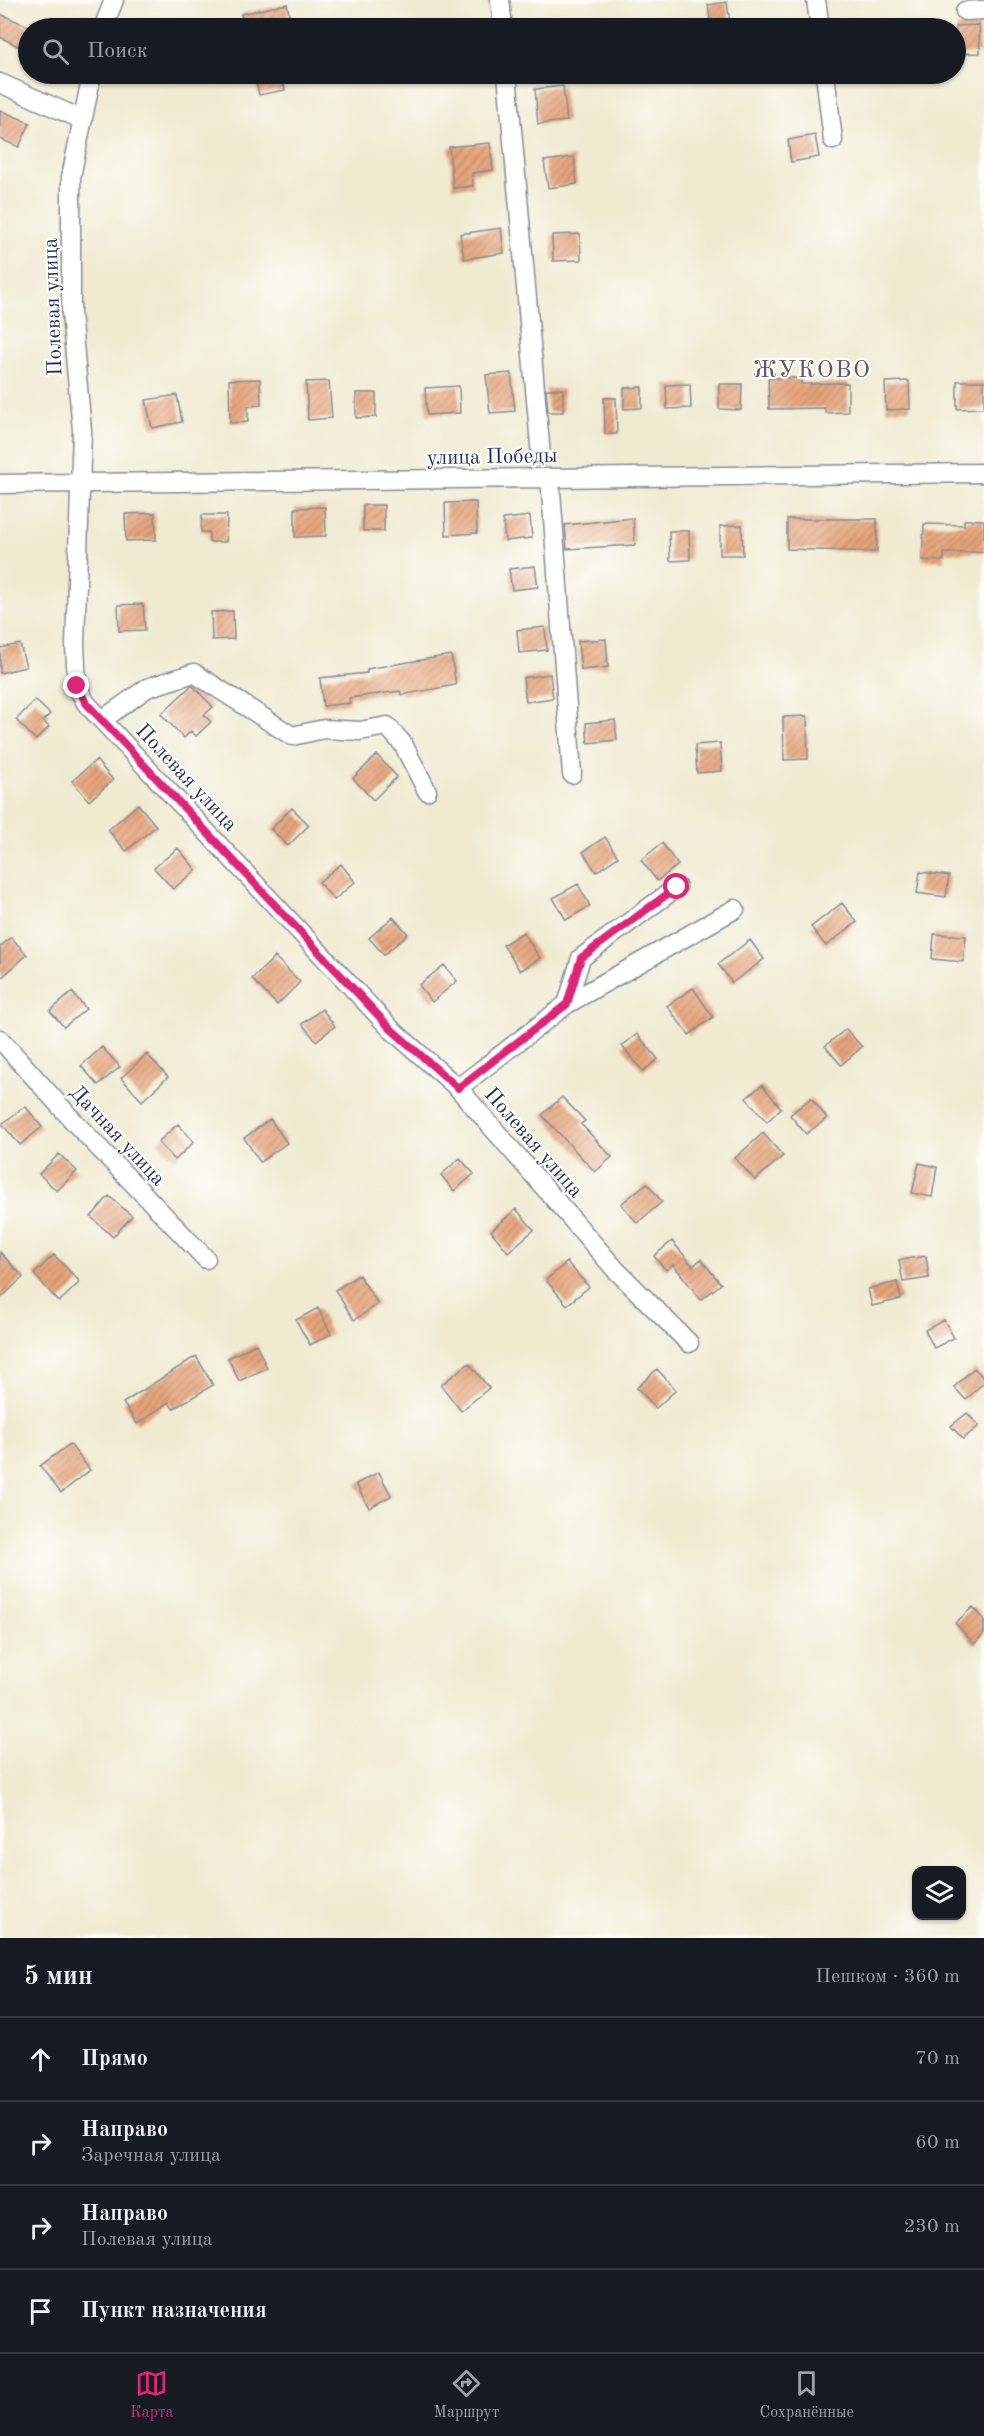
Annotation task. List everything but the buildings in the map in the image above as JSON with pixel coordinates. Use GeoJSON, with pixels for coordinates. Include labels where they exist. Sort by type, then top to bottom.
{"type":"FeatureCollection","features":[{"type":"Feature","properties":{"kind":"street"},"geometry":{"type":"LineString","coordinates":[[107,18],[114,0]]}},
{"type":"Feature","properties":{"kind":"street"},"geometry":{"type":"LineString","coordinates":[[500,0],[501,18]]}},
{"type":"Feature","properties":{"kind":"street"},"geometry":{"type":"LineString","coordinates":[[816,0],[819,18]]}},
{"type":"Feature","properties":{"kind":"street"},"geometry":{"type":"LineString","coordinates":[[965,11],[984,10]]}},
{"type":"Feature","properties":{"kind":"street"},"geometry":{"type":"LineString","coordinates":[[0,83],[83,120]]}},
{"type":"Feature","properties":{"kind":"street","name":"Полевая улица"},"geometry":{"type":"LineString","coordinates":[[90,84],[71,177],[71,313],[82,430],[75,644],[77,686],[86,703],[391,1029],[458,1088],[615,1269],[689,1343]]}},
{"type":"Feature","properties":{"kind":"street"},"geometry":{"type":"LineString","coordinates":[[508,84],[541,456]]}},
{"type":"Feature","properties":{"kind":"street"},"geometry":{"type":"LineString","coordinates":[[826,84],[833,140]]}},
{"type":"Feature","properties":{"kind":"street","name":"улица Победы"},"geometry":{"type":"LineString","coordinates":[[0,484],[984,473]]}},
{"type":"Feature","properties":{"kind":"street"},"geometry":{"type":"LineString","coordinates":[[550,478],[572,774]]}},
{"type":"Feature","properties":{"kind":"street"},"geometry":{"type":"LineString","coordinates":[[102,720],[147,688],[194,673],[292,736],[324,729],[360,731],[387,726],[403,744],[427,791]]}},
{"type":"Feature","properties":{"kind":"street"},"geometry":{"type":"LineString","coordinates":[[567,1004],[581,958],[677,887]]}},
{"type":"Feature","properties":{"kind":"street"},"geometry":{"type":"LineString","coordinates":[[458,1088],[567,1004],[735,909]]}},
{"type":"Feature","properties":{"kind":"street","name":"Дачная улица"},"geometry":{"type":"LineString","coordinates":[[0,1039],[77,1125],[206,1259]]}},
{"type":"Feature","properties":{"kind":"district","name":"ЖУКОВО"},"geometry":{"type":"Point","coordinates":[812,369]}},
{"type":"Feature","properties":{"kind":"route"},"geometry":{"type":"LineString","coordinates":[[77,686],[86,703],[391,1029],[458,1088],[567,1004],[581,958],[677,887]]}}]}
